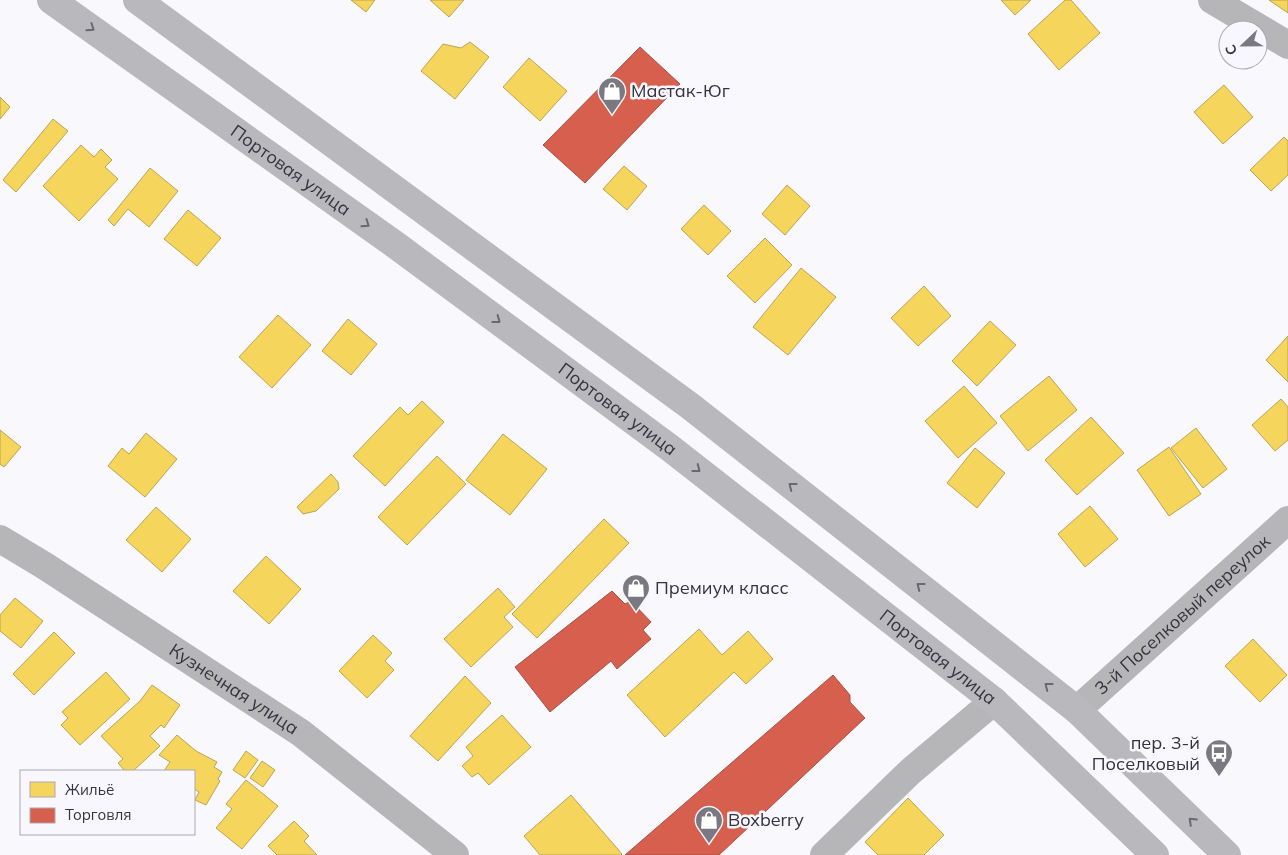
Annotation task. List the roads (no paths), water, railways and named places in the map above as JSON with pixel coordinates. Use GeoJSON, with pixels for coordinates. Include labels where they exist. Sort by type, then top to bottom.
{"type":"FeatureCollection","features":[{"type":"Feature","properties":{"kind":"main road","name":"Портовая улица"},"geometry":{"type":"LineString","coordinates":[[51,0],[397,246],[662,442],[994,701],[1155,855]]}},
{"type":"Feature","properties":{"kind":"main road"},"geometry":{"type":"LineString","coordinates":[[137,0],[690,406],[1077,710],[1227,855]]}},
{"type":"Feature","properties":{"kind":"street"},"geometry":{"type":"LineString","coordinates":[[1212,0],[1288,45]]}},
{"type":"Feature","properties":{"kind":"street","name":"3-й Поселковый переулок"},"geometry":{"type":"LineString","coordinates":[[1077,710],[1288,520]]}},
{"type":"Feature","properties":{"kind":"street","name":"Кузнечная улица"},"geometry":{"type":"LineString","coordinates":[[0,539],[301,733],[455,855]]}},
{"type":"Feature","properties":{"kind":"street"},"geometry":{"type":"LineString","coordinates":[[824,855],[911,771],[994,701]]}},
{"type":"Feature","properties":{"kind":"place","name":"Мастак-Юг"},"geometry":{"type":"Point","coordinates":[612,115]}},
{"type":"Feature","properties":{"kind":"place","name":"Премиум класс"},"geometry":{"type":"Point","coordinates":[636,612]}},
{"type":"Feature","properties":{"kind":"place","name":"пер. 3-й Поселковый"},"geometry":{"type":"Point","coordinates":[1219,777]}},
{"type":"Feature","properties":{"kind":"place","name":"Boxberry"},"geometry":{"type":"Point","coordinates":[709,844]}}]}
